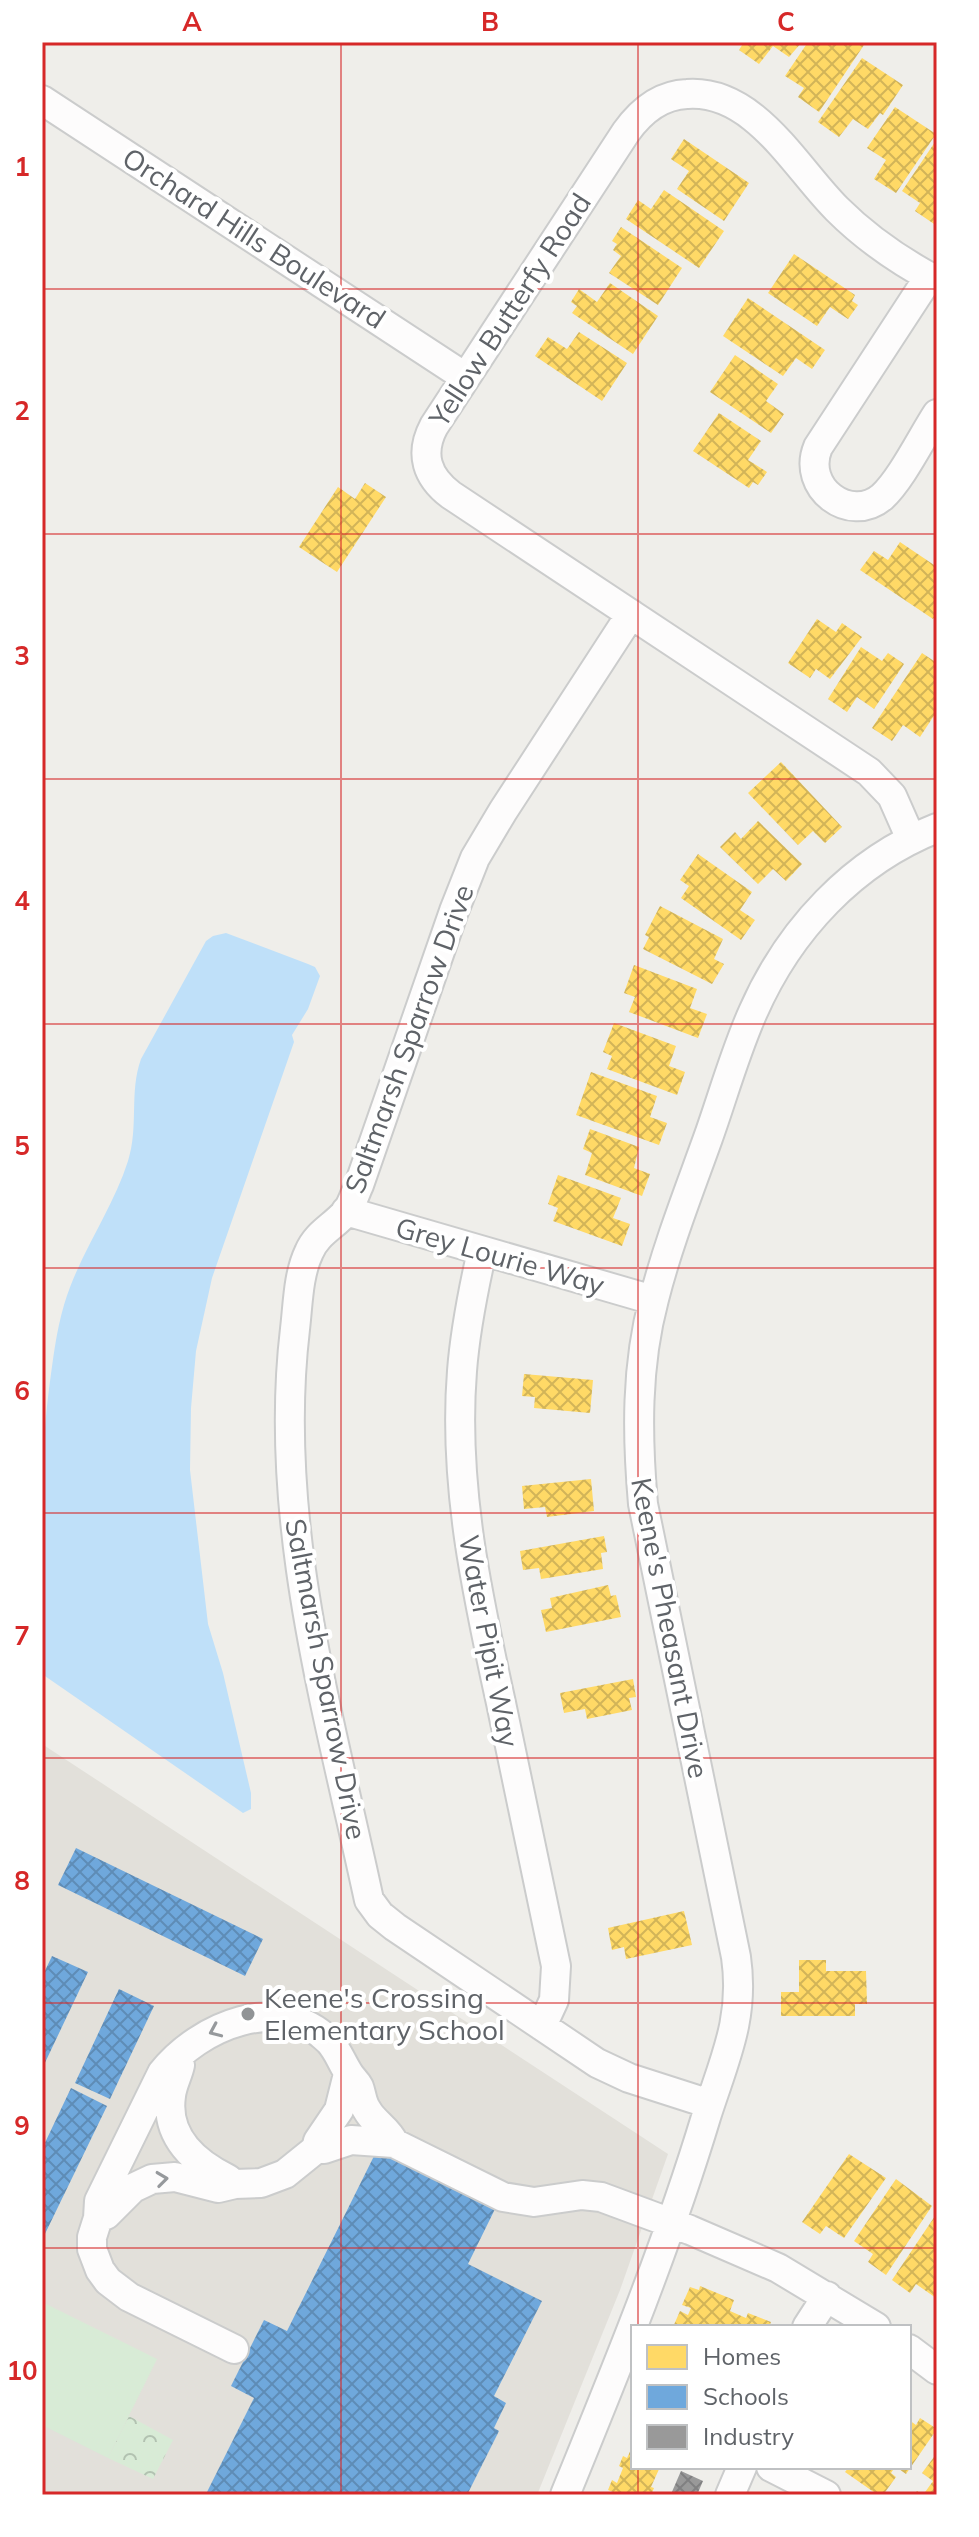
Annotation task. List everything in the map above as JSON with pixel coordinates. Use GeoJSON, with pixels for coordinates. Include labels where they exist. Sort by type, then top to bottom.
{"type":"FeatureCollection","features":[{"type":"Feature","properties":{"kind":"street","name":"Yellow Butterfy Road"},"geometry":{"type":"LineString","coordinates":[[924,833],[869,772],[451,495],[432,476],[426,463],[428,438],[465,377],[634,121],[655,104],[680,94],[706,94],[741,107],[837,209],[875,241],[933,279]]}},
{"type":"Feature","properties":{"kind":"street","name":"Orchard Hills Boulevard"},"geometry":{"type":"LineString","coordinates":[[42,100],[465,377]]}},
{"type":"Feature","properties":{"kind":"street"},"geometry":{"type":"LineString","coordinates":[[933,279],[818,447],[813,468],[815,478],[822,489],[844,503],[866,506],[875,502],[890,487],[937,414]]}},
{"type":"Feature","properties":{"kind":"street","name":"Saltmarsh Sparrow Drive"},"geometry":{"type":"LineString","coordinates":[[631,614],[475,858],[359,1185],[346,1211],[319,1233],[309,1252],[302,1271],[292,1355],[289,1441],[293,1520],[309,1621],[369,1900],[380,1915],[395,1927],[612,2071],[710,2104]]}},
{"type":"Feature","properties":{"kind":"street","name":"Keene's Pheasant Drive"},"geometry":{"type":"LineString","coordinates":[[634,2325],[735,2028],[740,1980],[643,1504],[638,1431],[653,1300],[752,1014],[764,990],[792,945],[827,902],[881,855],[924,833]]}},
{"type":"Feature","properties":{"kind":"street","name":"Grey Lourie Way"},"geometry":{"type":"LineString","coordinates":[[346,1211],[653,1300]]}},
{"type":"Feature","properties":{"kind":"street","name":"Water Pipit Way"},"geometry":{"type":"LineString","coordinates":[[482,1251],[462,1372],[463,1492],[480,1604],[556,1966],[554,2000],[542,2026]]}},
{"type":"Feature","properties":{"kind":"street"},"geometry":{"type":"LineString","coordinates":[[234,2349],[129,2297],[108,2281],[92,2249],[99,2201],[162,2073],[199,2039],[221,2028],[250,2019],[291,2019],[316,2030],[329,2041],[359,2087],[370,2115],[387,2131],[394,2143]]}},
{"type":"Feature","properties":{"kind":"street"},"geometry":{"type":"LineString","coordinates":[[180,2056],[170,2104],[178,2137],[200,2164],[235,2184]]}},
{"type":"Feature","properties":{"kind":"street"},"geometry":{"type":"LineString","coordinates":[[98,2218],[106,2215],[133,2188],[152,2179],[175,2177],[218,2188],[261,2183],[285,2174],[316,2149],[339,2110],[348,2074]]}},
{"type":"Feature","properties":{"kind":"street"},"geometry":{"type":"LineString","coordinates":[[316,2149],[351,2140],[394,2143],[503,2197],[544,2202],[582,2195],[601,2197],[753,2256],[873,2325]]}},
{"type":"Feature","properties":{"kind":"street"},"geometry":{"type":"LineString","coordinates":[[808,2325],[827,2296]]}},
{"type":"Feature","properties":{"kind":"street","name":"Keene's Pheasant Drive"},"geometry":{"type":"LineString","coordinates":[[565,2495],[631,2332]]}},
{"type":"Feature","properties":{"kind":"street"},"geometry":{"type":"LineString","coordinates":[[911,2350],[937,2370]]}},
{"type":"Feature","properties":{"kind":"street"},"geometry":{"type":"LineString","coordinates":[[730,2495],[741,2469]]}},
{"type":"Feature","properties":{"kind":"street"},"geometry":{"type":"LineString","coordinates":[[775,2469],[826,2495]]}},
{"type":"Feature","properties":{"kind":"shaded area","name":"Keene's Crossing Elementary School"},"geometry":{"type":"Polygon","coordinates":[[[42,1744],[668,2154],[620,2290],[537,2495],[42,2495],[42,1744]]]}},
{"type":"Feature","properties":{"kind":"green space"},"geometry":{"type":"Polygon","coordinates":[[[42,2302],[157,2359],[108,2458],[42,2425],[42,2302]]]}},
{"type":"Feature","properties":{"kind":"green space"},"geometry":{"type":"Polygon","coordinates":[[[129,2416],[173,2440],[153,2479],[108,2458],[129,2416]]]}},
{"type":"Feature","properties":{"kind":"water"},"geometry":{"type":"Polygon","coordinates":[[[226,933],[315,967],[320,976],[308,1009],[292,1035],[294,1042],[212,1278],[196,1351],[190,1470],[208,1624],[223,1673],[251,1793],[251,1809],[243,1813],[42,1674],[43,1460],[49,1389],[61,1315],[70,1286],[128,1161],[133,1135],[135,1084],[141,1059],[206,941],[226,933]]]}},
{"type":"Feature","properties":{"kind":"building: Homes"},"geometry":{"type":"Polygon","coordinates":[[[744,42],[802,42],[789,57],[773,46],[759,64],[739,50],[744,42]]]}},
{"type":"Feature","properties":{"kind":"building: Homes"},"geometry":{"type":"Polygon","coordinates":[[[808,42],[866,42],[819,112],[798,97],[804,88],[785,76],[808,42]]]}},
{"type":"Feature","properties":{"kind":"building: Homes"},"geometry":{"type":"Polygon","coordinates":[[[862,58],[903,85],[883,115],[880,113],[868,129],[853,119],[839,137],[818,122],[862,58]]]}},
{"type":"Feature","properties":{"kind":"building: Homes"},"geometry":{"type":"Polygon","coordinates":[[[895,107],[936,134],[896,193],[874,179],[886,160],[867,148],[895,107]]]}},
{"type":"Feature","properties":{"kind":"building: Homes"},"geometry":{"type":"Polygon","coordinates":[[[684,139],[749,183],[724,221],[677,189],[689,171],[671,159],[684,139]]]}},
{"type":"Feature","properties":{"kind":"building: Homes"},"geometry":{"type":"Polygon","coordinates":[[[937,139],[937,226],[915,211],[920,203],[902,191],[937,139]]]}},
{"type":"Feature","properties":{"kind":"building: Homes"},"geometry":{"type":"Polygon","coordinates":[[[664,190],[724,231],[699,268],[626,219],[638,200],[651,209],[664,190]]]}},
{"type":"Feature","properties":{"kind":"building: Homes"},"geometry":{"type":"Polygon","coordinates":[[[621,227],[682,268],[658,305],[609,273],[621,256],[613,250],[617,244],[612,241],[621,227]]]}},
{"type":"Feature","properties":{"kind":"building: Homes"},"geometry":{"type":"Polygon","coordinates":[[[794,254],[855,295],[852,301],[858,305],[848,319],[830,307],[817,326],[768,293],[794,254]]]}},
{"type":"Feature","properties":{"kind":"building: Homes"},"geometry":{"type":"Polygon","coordinates":[[[610,283],[658,316],[633,354],[572,313],[577,306],[571,302],[579,289],[597,302],[610,283]]]}},
{"type":"Feature","properties":{"kind":"building: Homes"},"geometry":{"type":"Polygon","coordinates":[[[748,298],[825,350],[812,369],[796,358],[783,376],[723,336],[748,298]]]}},
{"type":"Feature","properties":{"kind":"building: Homes"},"geometry":{"type":"Polygon","coordinates":[[[579,332],[627,363],[602,401],[535,356],[548,337],[567,349],[579,332]]]}},
{"type":"Feature","properties":{"kind":"building: Homes"},"geometry":{"type":"Polygon","coordinates":[[[735,355],[778,384],[766,401],[784,414],[771,433],[710,392],[735,355]]]}},
{"type":"Feature","properties":{"kind":"building: Homes"},"geometry":{"type":"Polygon","coordinates":[[[719,413],[761,441],[748,460],[767,472],[758,485],[753,482],[749,488],[693,451],[719,413]]]}},
{"type":"Feature","properties":{"kind":"building: Homes"},"geometry":{"type":"Polygon","coordinates":[[[365,483],[386,497],[337,572],[299,547],[338,487],[355,499],[365,483]]]}},
{"type":"Feature","properties":{"kind":"building: Homes"},"geometry":{"type":"Polygon","coordinates":[[[900,542],[937,567],[937,614],[933,619],[860,570],[874,551],[888,560],[900,542]]]}},
{"type":"Feature","properties":{"kind":"building: Homes"},"geometry":{"type":"Polygon","coordinates":[[[817,619],[836,632],[842,623],[862,637],[830,679],[816,669],[810,678],[788,663],[817,619]]]}},
{"type":"Feature","properties":{"kind":"building: Homes"},"geometry":{"type":"Polygon","coordinates":[[[861,647],[882,661],[888,653],[904,664],[874,709],[857,697],[847,712],[828,699],[861,647]]]}},
{"type":"Feature","properties":{"kind":"building: Homes"},"geometry":{"type":"Polygon","coordinates":[[[922,653],[937,663],[937,711],[920,737],[903,725],[892,741],[872,728],[922,653]]]}},
{"type":"Feature","properties":{"kind":"building: Homes"},"geometry":{"type":"Polygon","coordinates":[[[781,762],[842,827],[825,843],[813,831],[798,845],[748,793],[781,762]]]}},
{"type":"Feature","properties":{"kind":"building: Homes"},"geometry":{"type":"Polygon","coordinates":[[[758,821],[802,864],[786,881],[773,869],[758,884],[720,847],[735,832],[741,839],[758,821]]]}},
{"type":"Feature","properties":{"kind":"building: Homes"},"geometry":{"type":"Polygon","coordinates":[[[698,854],[752,892],[740,910],[755,920],[741,940],[681,898],[689,886],[680,880],[698,854]]]}},
{"type":"Feature","properties":{"kind":"building: Homes"},"geometry":{"type":"Polygon","coordinates":[[[660,906],[723,939],[714,959],[724,964],[712,984],[643,949],[649,937],[645,935],[660,906]]]}},
{"type":"Feature","properties":{"kind":"building: Homes"},"geometry":{"type":"Polygon","coordinates":[[[634,965],[697,989],[690,1008],[707,1014],[698,1038],[629,1012],[635,997],[624,993],[634,965]]]}},
{"type":"Feature","properties":{"kind":"building: Homes"},"geometry":{"type":"Polygon","coordinates":[[[614,1023],[676,1046],[669,1066],[685,1072],[677,1095],[607,1069],[612,1056],[603,1052],[614,1023]]]}},
{"type":"Feature","properties":{"kind":"building: Homes"},"geometry":{"type":"Polygon","coordinates":[[[591,1072],[657,1096],[650,1117],[667,1123],[659,1145],[576,1115],[591,1072]]]}},
{"type":"Feature","properties":{"kind":"building: Homes"},"geometry":{"type":"Polygon","coordinates":[[[590,1129],[639,1147],[634,1168],[650,1174],[642,1196],[585,1175],[592,1153],[583,1149],[590,1129]]]}},
{"type":"Feature","properties":{"kind":"building: Homes"},"geometry":{"type":"Polygon","coordinates":[[[558,1175],[621,1198],[613,1218],[630,1224],[622,1246],[553,1221],[558,1208],[548,1204],[558,1175]]]}},
{"type":"Feature","properties":{"kind":"building: Homes"},"geometry":{"type":"Polygon","coordinates":[[[524,1374],[593,1380],[590,1413],[534,1408],[535,1397],[522,1396],[524,1374]]]}},
{"type":"Feature","properties":{"kind":"building: Homes"},"geometry":{"type":"Polygon","coordinates":[[[591,1479],[594,1511],[547,1517],[545,1507],[524,1509],[522,1486],[591,1479]]]}},
{"type":"Feature","properties":{"kind":"building: Homes"},"geometry":{"type":"Polygon","coordinates":[[[604,1536],[607,1552],[601,1553],[603,1569],[541,1579],[539,1568],[523,1570],[520,1551],[604,1536]]]}},
{"type":"Feature","properties":{"kind":"building: Homes"},"geometry":{"type":"Polygon","coordinates":[[[608,1585],[611,1596],[616,1595],[621,1617],[546,1632],[541,1610],[552,1608],[550,1598],[608,1585]]]}},
{"type":"Feature","properties":{"kind":"building: Homes"},"geometry":{"type":"Polygon","coordinates":[[[633,1679],[636,1697],[629,1698],[632,1710],[587,1719],[585,1709],[564,1713],[560,1693],[633,1679]]]}},
{"type":"Feature","properties":{"kind":"building: Homes"},"geometry":{"type":"Polygon","coordinates":[[[684,1911],[692,1945],[626,1959],[624,1947],[612,1950],[608,1928],[684,1911]]]}},
{"type":"Feature","properties":{"kind":"building: Homes"},"geometry":{"type":"Polygon","coordinates":[[[799,1960],[826,1960],[826,1971],[866,1971],[867,2004],[855,2004],[855,2016],[781,2016],[781,1992],[799,1992],[799,1960]]]}},
{"type":"Feature","properties":{"kind":"building: Homes"},"geometry":{"type":"Polygon","coordinates":[[[849,2154],[886,2178],[844,2238],[826,2226],[820,2234],[802,2222],[849,2154]]]}},
{"type":"Feature","properties":{"kind":"building: Homes"},"geometry":{"type":"Polygon","coordinates":[[[896,2179],[932,2206],[886,2275],[868,2262],[873,2254],[854,2241],[896,2179]]]}},
{"type":"Feature","properties":{"kind":"building: Homes"},"geometry":{"type":"Polygon","coordinates":[[[937,2213],[936,2298],[916,2284],[910,2293],[892,2280],[937,2213]]]}},
{"type":"Feature","properties":{"kind":"building: Homes"},"geometry":{"type":"Polygon","coordinates":[[[700,2286],[734,2300],[730,2311],[746,2318],[748,2313],[771,2322],[770,2325],[674,2325],[680,2311],[688,2315],[691,2308],[682,2305],[690,2287],[699,2290],[700,2286]]]}},
{"type":"Feature","properties":{"kind":"building: Homes"},"geometry":{"type":"Polygon","coordinates":[[[920,2418],[937,2429],[911,2467],[911,2421],[916,2425],[920,2418]]]}},
{"type":"Feature","properties":{"kind":"building: Homes"},"geometry":{"type":"Polygon","coordinates":[[[631,2449],[631,2469],[659,2469],[651,2495],[612,2495],[613,2492],[608,2490],[612,2480],[617,2483],[623,2468],[619,2466],[623,2456],[627,2458],[631,2449]]]}},
{"type":"Feature","properties":{"kind":"building: Homes"},"geometry":{"type":"Polygon","coordinates":[[[937,2453],[937,2495],[923,2495],[933,2481],[922,2473],[937,2453]]]}},
{"type":"Feature","properties":{"kind":"building: Homes"},"geometry":{"type":"Polygon","coordinates":[[[847,2469],[894,2469],[891,2473],[896,2477],[883,2495],[878,2495],[845,2472],[847,2469]]]}},
{"type":"Feature","properties":{"kind":"building: Schools"},"geometry":{"type":"Polygon","coordinates":[[[76,1848],[263,1939],[245,1976],[58,1885],[76,1848]]]}},
{"type":"Feature","properties":{"kind":"building: Schools"},"geometry":{"type":"Polygon","coordinates":[[[52,1956],[88,1972],[42,2069],[42,1977],[52,1956]]]}},
{"type":"Feature","properties":{"kind":"building: Schools"},"geometry":{"type":"Polygon","coordinates":[[[119,1989],[154,2006],[110,2099],[75,2083],[119,1989]]]}},
{"type":"Feature","properties":{"kind":"building: Schools"},"geometry":{"type":"Polygon","coordinates":[[[71,2088],[107,2106],[42,2240],[42,2149],[71,2088]]]}},
{"type":"Feature","properties":{"kind":"building: Schools"},"geometry":{"type":"Polygon","coordinates":[[[377,2150],[495,2209],[468,2264],[542,2301],[494,2396],[506,2403],[494,2428],[499,2431],[467,2495],[206,2494],[254,2398],[231,2386],[264,2320],[287,2331],[377,2150]]]}},
{"type":"Feature","properties":{"kind":"building: Industry"},"geometry":{"type":"Polygon","coordinates":[[[681,2471],[703,2481],[697,2495],[671,2494],[681,2471]]]}},
{"type":"Feature","properties":{"kind":"place","name":"Keene's Crossing Elementary School"},"geometry":{"type":"Point","coordinates":[248,2014]}}]}
